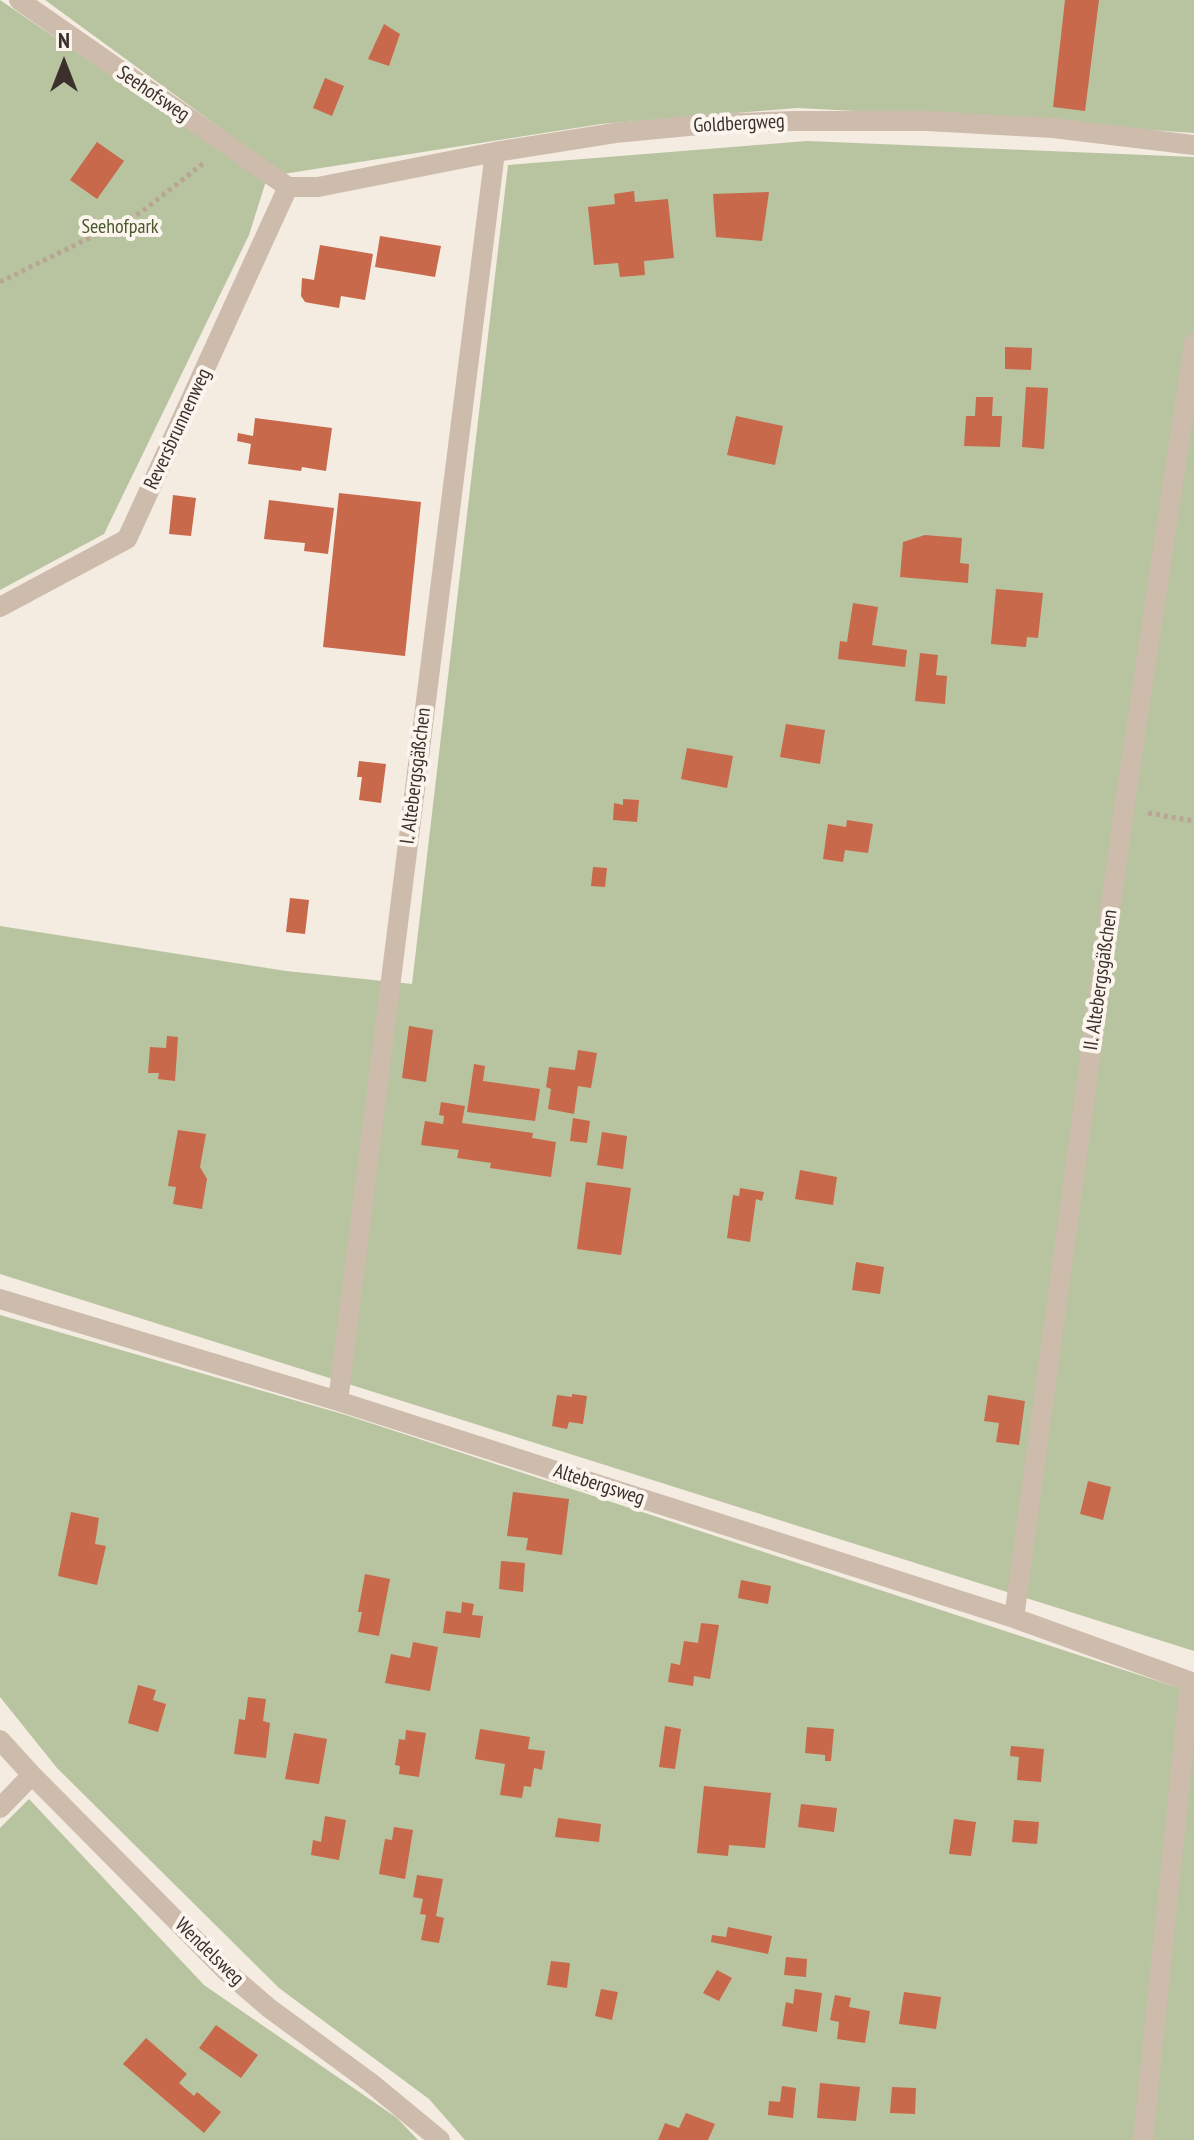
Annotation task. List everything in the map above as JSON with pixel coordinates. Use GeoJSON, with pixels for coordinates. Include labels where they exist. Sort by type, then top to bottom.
{"type":"FeatureCollection","features":[{"type":"Feature","properties":{"kind":"street","name":"Seehofsweg"},"geometry":{"type":"LineString","coordinates":[[19,0],[288,187]]}},
{"type":"Feature","properties":{"kind":"street","name":"Goldbergweg"},"geometry":{"type":"LineString","coordinates":[[288,187],[318,187],[495,152],[615,133],[709,124],[927,121],[1053,128],[1194,145]]}},
{"type":"Feature","properties":{"kind":"street","name":"I. Altebergsgäßchen"},"geometry":{"type":"LineString","coordinates":[[338,1401],[495,152]]}},
{"type":"Feature","properties":{"kind":"street","name":"Reversbrunnenweg"},"geometry":{"type":"LineString","coordinates":[[0,607],[127,539],[288,187]]}},
{"type":"Feature","properties":{"kind":"street","name":"II. Altebergsgäßchen"},"geometry":{"type":"LineString","coordinates":[[1014,1618],[1124,809],[1194,343]]}},
{"type":"Feature","properties":{"kind":"street","name":"Altebergsweg"},"geometry":{"type":"LineString","coordinates":[[0,1299],[338,1401],[1014,1618],[1192,1682]]}},
{"type":"Feature","properties":{"kind":"street"},"geometry":{"type":"LineString","coordinates":[[1143,2140],[1192,1682]]}},
{"type":"Feature","properties":{"kind":"street","name":"Wendelsweg"},"geometry":{"type":"LineString","coordinates":[[0,1740],[226,1971],[440,2140]]}},
{"type":"Feature","properties":{"kind":"street"},"geometry":{"type":"LineString","coordinates":[[0,1808],[32,1775]]}},
{"type":"Feature","properties":{"kind":"path"},"geometry":{"type":"LineString","coordinates":[[0,282],[140,213],[228,144]]}},
{"type":"Feature","properties":{"kind":"path"},"geometry":{"type":"LineString","coordinates":[[1124,809],[1194,821]]}},
{"type":"Feature","properties":{"kind":"green space","name":"Seehofpark"},"geometry":{"type":"Polygon","coordinates":[[[0,0],[266,181],[249,235],[104,534],[0,590],[0,0]]]}},
{"type":"Feature","properties":{"kind":"green space"},"geometry":{"type":"Polygon","coordinates":[[[45,0],[1194,0],[1194,133],[797,108],[601,124],[283,174],[45,0]]]}},
{"type":"Feature","properties":{"kind":"green space"},"geometry":{"type":"Polygon","coordinates":[[[807,141],[1194,157],[1194,1651],[0,1274],[0,926],[286,971],[412,984],[508,165],[807,141]]]}},
{"type":"Feature","properties":{"kind":"green space"},"geometry":{"type":"Polygon","coordinates":[[[0,1315],[346,1415],[1179,1688],[1194,1698],[1194,2140],[465,2140],[429,2099],[279,1988],[57,1768],[0,1697],[0,1315]]]}},
{"type":"Feature","properties":{"kind":"green space"},"geometry":{"type":"Polygon","coordinates":[[[29,1799],[204,1985],[397,2118],[418,2140],[0,2140],[0,1828],[29,1799]]]}},
{"type":"Feature","properties":{"kind":"building"},"geometry":{"type":"Polygon","coordinates":[[[1065,0],[1099,0],[1085,111],[1053,107],[1065,0]]]}},
{"type":"Feature","properties":{"kind":"building"},"geometry":{"type":"Polygon","coordinates":[[[384,24],[400,34],[389,66],[368,59],[384,24]]]}},
{"type":"Feature","properties":{"kind":"building"},"geometry":{"type":"Polygon","coordinates":[[[325,78],[344,86],[332,116],[313,108],[325,78]]]}},
{"type":"Feature","properties":{"kind":"building"},"geometry":{"type":"Polygon","coordinates":[[[97,142],[124,161],[97,199],[70,180],[97,142]]]}},
{"type":"Feature","properties":{"kind":"building"},"geometry":{"type":"Polygon","coordinates":[[[634,191],[635,202],[668,199],[674,258],[644,261],[645,275],[620,277],[618,263],[594,265],[588,207],[615,204],[614,194],[634,191]]]}},
{"type":"Feature","properties":{"kind":"building"},"geometry":{"type":"Polygon","coordinates":[[[769,192],[762,241],[716,237],[713,194],[769,192]]]}},
{"type":"Feature","properties":{"kind":"building"},"geometry":{"type":"Polygon","coordinates":[[[380,236],[441,246],[435,277],[375,267],[380,236]]]}},
{"type":"Feature","properties":{"kind":"building"},"geometry":{"type":"Polygon","coordinates":[[[320,245],[373,254],[365,300],[341,296],[339,308],[305,302],[301,296],[302,278],[314,280],[320,245]]]}},
{"type":"Feature","properties":{"kind":"building"},"geometry":{"type":"Polygon","coordinates":[[[1005,347],[1032,348],[1031,370],[1005,369],[1005,347]]]}},
{"type":"Feature","properties":{"kind":"building"},"geometry":{"type":"Polygon","coordinates":[[[1026,387],[1048,388],[1044,449],[1022,447],[1026,387]]]}},
{"type":"Feature","properties":{"kind":"building"},"geometry":{"type":"Polygon","coordinates":[[[976,397],[993,397],[992,416],[1002,416],[1000,447],[964,446],[966,416],[975,416],[976,397]]]}},
{"type":"Feature","properties":{"kind":"building"},"geometry":{"type":"Polygon","coordinates":[[[736,416],[783,426],[775,465],[727,455],[736,416]]]}},
{"type":"Feature","properties":{"kind":"building"},"geometry":{"type":"Polygon","coordinates":[[[255,418],[332,428],[326,471],[248,464],[251,444],[237,441],[238,433],[253,436],[255,418]]]}},
{"type":"Feature","properties":{"kind":"building"},"geometry":{"type":"Polygon","coordinates":[[[339,493],[421,502],[405,656],[323,647],[339,493]]]}},
{"type":"Feature","properties":{"kind":"building"},"geometry":{"type":"Polygon","coordinates":[[[173,495],[196,498],[191,536],[169,534],[173,495]]]}},
{"type":"Feature","properties":{"kind":"building"},"geometry":{"type":"Polygon","coordinates":[[[269,500],[334,508],[328,554],[304,551],[305,543],[264,539],[269,500]]]}},
{"type":"Feature","properties":{"kind":"building"},"geometry":{"type":"Polygon","coordinates":[[[925,535],[962,538],[960,563],[969,564],[968,583],[900,577],[903,542],[925,535]]]}},
{"type":"Feature","properties":{"kind":"building"},"geometry":{"type":"Polygon","coordinates":[[[996,589],[1043,593],[1038,638],[1027,637],[1026,647],[991,644],[996,589]]]}},
{"type":"Feature","properties":{"kind":"building"},"geometry":{"type":"Polygon","coordinates":[[[853,603],[878,607],[872,645],[907,650],[905,667],[838,659],[840,641],[847,642],[853,603]]]}},
{"type":"Feature","properties":{"kind":"building"},"geometry":{"type":"Polygon","coordinates":[[[920,653],[938,655],[936,675],[947,676],[945,704],[915,701],[920,653]]]}},
{"type":"Feature","properties":{"kind":"building"},"geometry":{"type":"Polygon","coordinates":[[[786,724],[825,730],[820,764],[780,757],[786,724]]]}},
{"type":"Feature","properties":{"kind":"building"},"geometry":{"type":"Polygon","coordinates":[[[687,748],[733,756],[727,788],[681,779],[687,748]]]}},
{"type":"Feature","properties":{"kind":"building"},"geometry":{"type":"Polygon","coordinates":[[[359,761],[386,764],[381,803],[359,800],[362,777],[357,777],[359,761]]]}},
{"type":"Feature","properties":{"kind":"building"},"geometry":{"type":"Polygon","coordinates":[[[623,799],[639,800],[637,822],[613,820],[614,803],[623,805],[623,799]]]}},
{"type":"Feature","properties":{"kind":"building"},"geometry":{"type":"Polygon","coordinates":[[[847,820],[873,824],[868,853],[845,850],[843,862],[823,859],[828,824],[846,827],[847,820]]]}},
{"type":"Feature","properties":{"kind":"building"},"geometry":{"type":"Polygon","coordinates":[[[593,867],[607,868],[605,887],[591,886],[593,867]]]}},
{"type":"Feature","properties":{"kind":"building"},"geometry":{"type":"Polygon","coordinates":[[[290,898],[309,900],[305,934],[286,932],[290,898]]]}},
{"type":"Feature","properties":{"kind":"building"},"geometry":{"type":"Polygon","coordinates":[[[409,1026],[433,1030],[426,1082],[402,1078],[409,1026]]]}},
{"type":"Feature","properties":{"kind":"building"},"geometry":{"type":"Polygon","coordinates":[[[167,1036],[178,1037],[175,1081],[158,1079],[159,1073],[148,1073],[150,1047],[166,1048],[167,1036]]]}},
{"type":"Feature","properties":{"kind":"building"},"geometry":{"type":"Polygon","coordinates":[[[578,1050],[597,1053],[591,1088],[578,1086],[574,1114],[548,1109],[551,1089],[546,1087],[549,1067],[575,1070],[578,1050]]]}},
{"type":"Feature","properties":{"kind":"building"},"geometry":{"type":"Polygon","coordinates":[[[474,1064],[485,1066],[483,1081],[540,1089],[535,1121],[467,1112],[474,1064]]]}},
{"type":"Feature","properties":{"kind":"building"},"geometry":{"type":"Polygon","coordinates":[[[441,1102],[465,1106],[462,1123],[533,1133],[532,1138],[556,1142],[551,1177],[490,1168],[491,1163],[457,1158],[459,1150],[421,1145],[425,1121],[443,1124],[444,1116],[439,1115],[441,1102]]]}},
{"type":"Feature","properties":{"kind":"building"},"geometry":{"type":"Polygon","coordinates":[[[573,1118],[590,1121],[587,1143],[570,1141],[573,1118]]]}},
{"type":"Feature","properties":{"kind":"building"},"geometry":{"type":"Polygon","coordinates":[[[178,1130],[206,1134],[200,1167],[207,1179],[202,1209],[173,1204],[176,1187],[168,1186],[178,1130]]]}},
{"type":"Feature","properties":{"kind":"building"},"geometry":{"type":"Polygon","coordinates":[[[602,1132],[627,1136],[623,1169],[597,1165],[602,1132]]]}},
{"type":"Feature","properties":{"kind":"building"},"geometry":{"type":"Polygon","coordinates":[[[800,1170],[837,1177],[833,1205],[795,1199],[800,1170]]]}},
{"type":"Feature","properties":{"kind":"building"},"geometry":{"type":"Polygon","coordinates":[[[586,1182],[631,1188],[621,1255],[577,1249],[586,1182]]]}},
{"type":"Feature","properties":{"kind":"building"},"geometry":{"type":"Polygon","coordinates":[[[740,1188],[764,1192],[762,1201],[756,1199],[750,1242],[727,1238],[733,1195],[739,1196],[740,1188]]]}},
{"type":"Feature","properties":{"kind":"building"},"geometry":{"type":"Polygon","coordinates":[[[856,1262],[884,1267],[880,1294],[852,1290],[856,1262]]]}},
{"type":"Feature","properties":{"kind":"building"},"geometry":{"type":"Polygon","coordinates":[[[572,1394],[587,1396],[583,1424],[569,1422],[567,1429],[552,1426],[557,1395],[572,1397],[572,1394]]]}},
{"type":"Feature","properties":{"kind":"building"},"geometry":{"type":"Polygon","coordinates":[[[988,1395],[1025,1401],[1019,1445],[996,1442],[999,1423],[984,1421],[988,1395]]]}},
{"type":"Feature","properties":{"kind":"building"},"geometry":{"type":"Polygon","coordinates":[[[1088,1481],[1111,1487],[1103,1520],[1080,1514],[1088,1481]]]}},
{"type":"Feature","properties":{"kind":"building"},"geometry":{"type":"Polygon","coordinates":[[[513,1492],[569,1499],[562,1555],[526,1550],[528,1538],[507,1536],[513,1492]]]}},
{"type":"Feature","properties":{"kind":"building"},"geometry":{"type":"Polygon","coordinates":[[[71,1512],[99,1518],[95,1544],[106,1546],[97,1585],[58,1576],[71,1512]]]}},
{"type":"Feature","properties":{"kind":"building"},"geometry":{"type":"Polygon","coordinates":[[[501,1561],[525,1563],[523,1592],[499,1589],[501,1561]]]}},
{"type":"Feature","properties":{"kind":"building"},"geometry":{"type":"Polygon","coordinates":[[[365,1574],[390,1579],[379,1636],[358,1632],[365,1574]]]}},
{"type":"Feature","properties":{"kind":"building"},"geometry":{"type":"Polygon","coordinates":[[[741,1580],[771,1586],[768,1604],[738,1598],[741,1580]]]}},
{"type":"Feature","properties":{"kind":"building"},"geometry":{"type":"Polygon","coordinates":[[[462,1602],[474,1604],[472,1615],[483,1616],[480,1638],[443,1633],[446,1611],[461,1613],[462,1602]]]}},
{"type":"Feature","properties":{"kind":"building"},"geometry":{"type":"Polygon","coordinates":[[[701,1623],[719,1625],[710,1679],[694,1676],[693,1686],[668,1682],[671,1663],[680,1665],[684,1641],[698,1643],[701,1623]]]}},
{"type":"Feature","properties":{"kind":"building"},"geometry":{"type":"Polygon","coordinates":[[[413,1642],[438,1647],[430,1691],[385,1683],[391,1654],[410,1658],[413,1642]]]}},
{"type":"Feature","properties":{"kind":"building"},"geometry":{"type":"Polygon","coordinates":[[[138,1685],[156,1690],[153,1700],[166,1704],[158,1732],[128,1723],[138,1685]]]}},
{"type":"Feature","properties":{"kind":"building"},"geometry":{"type":"Polygon","coordinates":[[[248,1697],[266,1699],[263,1721],[270,1723],[266,1758],[234,1754],[239,1719],[245,1720],[248,1697]]]}},
{"type":"Feature","properties":{"kind":"building"},"geometry":{"type":"Polygon","coordinates":[[[665,1726],[681,1729],[675,1769],[659,1767],[665,1726]]]}},
{"type":"Feature","properties":{"kind":"building"},"geometry":{"type":"Polygon","coordinates":[[[807,1727],[834,1729],[831,1761],[825,1761],[825,1755],[805,1753],[807,1727]]]}},
{"type":"Feature","properties":{"kind":"building"},"geometry":{"type":"Polygon","coordinates":[[[480,1729],[530,1737],[528,1749],[545,1751],[542,1770],[534,1768],[531,1787],[524,1786],[522,1798],[500,1795],[505,1764],[475,1759],[480,1729]]]}},
{"type":"Feature","properties":{"kind":"building"},"geometry":{"type":"Polygon","coordinates":[[[406,1730],[426,1733],[419,1777],[399,1774],[400,1766],[395,1765],[399,1739],[405,1740],[406,1730]]]}},
{"type":"Feature","properties":{"kind":"building"},"geometry":{"type":"Polygon","coordinates":[[[294,1733],[327,1739],[319,1784],[285,1779],[294,1733]]]}},
{"type":"Feature","properties":{"kind":"building"},"geometry":{"type":"Polygon","coordinates":[[[1011,1746],[1044,1749],[1041,1782],[1017,1780],[1019,1757],[1010,1756],[1011,1746]]]}},
{"type":"Feature","properties":{"kind":"building"},"geometry":{"type":"Polygon","coordinates":[[[704,1786],[771,1793],[765,1848],[729,1845],[728,1856],[697,1853],[704,1786]]]}},
{"type":"Feature","properties":{"kind":"building"},"geometry":{"type":"Polygon","coordinates":[[[801,1804],[837,1808],[834,1832],[798,1827],[801,1804]]]}},
{"type":"Feature","properties":{"kind":"building"},"geometry":{"type":"Polygon","coordinates":[[[325,1816],[346,1820],[339,1860],[311,1855],[313,1840],[321,1842],[325,1816]]]}},
{"type":"Feature","properties":{"kind":"building"},"geometry":{"type":"Polygon","coordinates":[[[558,1818],[601,1824],[599,1842],[555,1837],[558,1818]]]}},
{"type":"Feature","properties":{"kind":"building"},"geometry":{"type":"Polygon","coordinates":[[[954,1819],[976,1822],[971,1856],[949,1854],[954,1819]]]}},
{"type":"Feature","properties":{"kind":"building"},"geometry":{"type":"Polygon","coordinates":[[[1014,1820],[1039,1822],[1037,1844],[1012,1842],[1014,1820]]]}},
{"type":"Feature","properties":{"kind":"building"},"geometry":{"type":"Polygon","coordinates":[[[394,1827],[413,1830],[405,1879],[379,1874],[385,1839],[392,1840],[394,1827]]]}},
{"type":"Feature","properties":{"kind":"building"},"geometry":{"type":"Polygon","coordinates":[[[417,1875],[443,1879],[436,1916],[444,1918],[439,1943],[421,1940],[426,1915],[420,1914],[423,1899],[413,1897],[417,1875]]]}},
{"type":"Feature","properties":{"kind":"building"},"geometry":{"type":"Polygon","coordinates":[[[728,1927],[772,1936],[768,1954],[711,1942],[712,1935],[726,1937],[728,1927]]]}},
{"type":"Feature","properties":{"kind":"building"},"geometry":{"type":"Polygon","coordinates":[[[786,1957],[807,1959],[806,1977],[784,1975],[786,1957]]]}},
{"type":"Feature","properties":{"kind":"building"},"geometry":{"type":"Polygon","coordinates":[[[551,1961],[570,1963],[567,1988],[547,1985],[551,1961]]]}},
{"type":"Feature","properties":{"kind":"building"},"geometry":{"type":"Polygon","coordinates":[[[717,1970],[732,1978],[719,2001],[703,1993],[717,1970]]]}},
{"type":"Feature","properties":{"kind":"building"},"geometry":{"type":"Polygon","coordinates":[[[601,1989],[618,1992],[612,2020],[595,2016],[601,1989]]]}},
{"type":"Feature","properties":{"kind":"building"},"geometry":{"type":"Polygon","coordinates":[[[795,1989],[822,1993],[817,2032],[782,2026],[786,2002],[793,2004],[795,1989]]]}},
{"type":"Feature","properties":{"kind":"building"},"geometry":{"type":"Polygon","coordinates":[[[904,1992],[941,1997],[936,2029],[899,2024],[904,1992]]]}},
{"type":"Feature","properties":{"kind":"building"},"geometry":{"type":"Polygon","coordinates":[[[835,1995],[851,1998],[849,2007],[870,2011],[865,2043],[837,2039],[839,2022],[830,2020],[835,1995]]]}},
{"type":"Feature","properties":{"kind":"building"},"geometry":{"type":"Polygon","coordinates":[[[216,2025],[258,2055],[241,2078],[199,2048],[216,2025]]]}},
{"type":"Feature","properties":{"kind":"building"},"geometry":{"type":"Polygon","coordinates":[[[146,2038],[187,2074],[179,2083],[194,2096],[197,2092],[221,2112],[204,2133],[123,2064],[146,2038]]]}},
{"type":"Feature","properties":{"kind":"building"},"geometry":{"type":"Polygon","coordinates":[[[820,2083],[860,2087],[856,2121],[817,2118],[820,2083]]]}},
{"type":"Feature","properties":{"kind":"building"},"geometry":{"type":"Polygon","coordinates":[[[782,2086],[796,2088],[793,2118],[768,2115],[769,2101],[780,2102],[782,2086]]]}},
{"type":"Feature","properties":{"kind":"building"},"geometry":{"type":"Polygon","coordinates":[[[892,2087],[916,2088],[915,2114],[890,2113],[892,2087]]]}},
{"type":"Feature","properties":{"kind":"building"},"geometry":{"type":"Polygon","coordinates":[[[686,2113],[715,2124],[708,2140],[658,2140],[665,2123],[679,2128],[686,2113]]]}}]}
